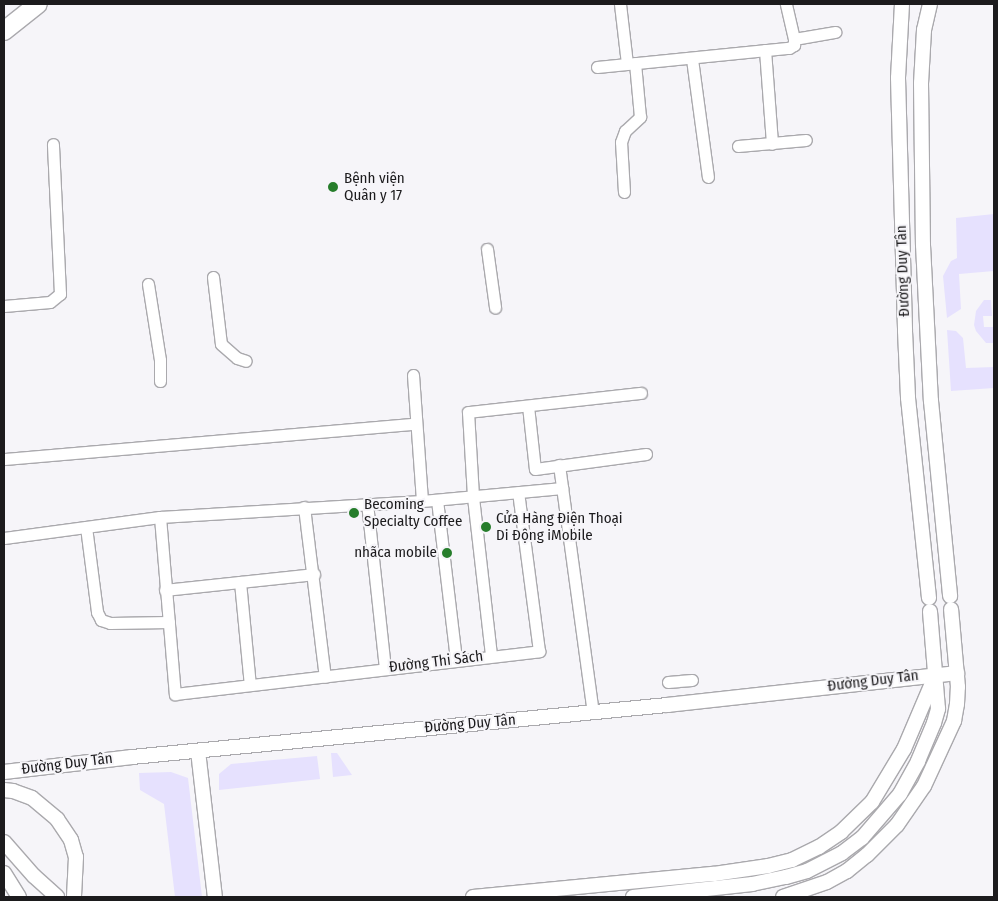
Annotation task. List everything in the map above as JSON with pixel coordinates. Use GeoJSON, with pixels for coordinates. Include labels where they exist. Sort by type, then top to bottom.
{"type":"FeatureCollection","features":[{"type":"Feature","properties":{"kind":"main road"},"geometry":{"type":"LineString","coordinates":[[4,31],[38,4]]}},
{"type":"Feature","properties":{"kind":"street"},"geometry":{"type":"LineString","coordinates":[[620,4],[640,117],[625,131],[621,142],[624,192]]}},
{"type":"Feature","properties":{"kind":"street"},"geometry":{"type":"LineString","coordinates":[[597,67],[789,48],[794,45],[794,39],[786,4]]}},
{"type":"Feature","properties":{"kind":"street","name":"Đường Duy Tân"},"geometry":{"type":"LineString","coordinates":[[902,4],[898,78],[908,398],[936,674]]}},
{"type":"Feature","properties":{"kind":"street","name":"Đường Duy Tân"},"geometry":{"type":"LineString","coordinates":[[4,772],[957,673],[931,401],[921,181],[922,52],[930,4]]}},
{"type":"Feature","properties":{"kind":"street"},"geometry":{"type":"LineString","coordinates":[[794,39],[835,32]]}},
{"type":"Feature","properties":{"kind":"street"},"geometry":{"type":"LineString","coordinates":[[764,50],[772,144]]}},
{"type":"Feature","properties":{"kind":"street"},"geometry":{"type":"LineString","coordinates":[[692,59],[708,177]]}},
{"type":"Feature","properties":{"kind":"street"},"geometry":{"type":"LineString","coordinates":[[738,146],[806,140]]}},
{"type":"Feature","properties":{"kind":"street"},"geometry":{"type":"LineString","coordinates":[[4,306],[50,302],[60,294],[53,144]]}},
{"type":"Feature","properties":{"kind":"street"},"geometry":{"type":"LineString","coordinates":[[487,249],[495,307]]}},
{"type":"Feature","properties":{"kind":"street"},"geometry":{"type":"LineString","coordinates":[[213,277],[221,344],[237,358],[246,361]]}},
{"type":"Feature","properties":{"kind":"street"},"geometry":{"type":"LineString","coordinates":[[148,284],[160,360],[160,381]]}},
{"type":"Feature","properties":{"kind":"street"},"geometry":{"type":"LineString","coordinates":[[413,375],[422,501]]}},
{"type":"Feature","properties":{"kind":"street"},"geometry":{"type":"LineString","coordinates":[[491,656],[473,496],[468,412],[641,393]]}},
{"type":"Feature","properties":{"kind":"street"},"geometry":{"type":"LineString","coordinates":[[528,406],[535,469],[646,454]]}},
{"type":"Feature","properties":{"kind":"street"},"geometry":{"type":"LineString","coordinates":[[4,459],[416,424]]}},
{"type":"Feature","properties":{"kind":"street"},"geometry":{"type":"LineString","coordinates":[[559,465],[593,712]]}},
{"type":"Feature","properties":{"kind":"street"},"geometry":{"type":"LineString","coordinates":[[4,538],[160,517],[437,500],[562,488]]}},
{"type":"Feature","properties":{"kind":"street","name":"Đường Thi Sách"},"geometry":{"type":"LineString","coordinates":[[169,622],[175,694],[325,677],[456,659],[539,651],[518,492]]}},
{"type":"Feature","properties":{"kind":"street"},"geometry":{"type":"LineString","coordinates":[[437,500],[456,659]]}},
{"type":"Feature","properties":{"kind":"street"},"geometry":{"type":"LineString","coordinates":[[367,503],[385,669]]}},
{"type":"Feature","properties":{"kind":"street"},"geometry":{"type":"LineString","coordinates":[[920,505],[941,504]]}},
{"type":"Feature","properties":{"kind":"street"},"geometry":{"type":"LineString","coordinates":[[304,507],[314,574],[325,677]]}},
{"type":"Feature","properties":{"kind":"street"},"geometry":{"type":"LineString","coordinates":[[86,527],[97,612],[101,620],[110,623],[169,622],[160,517]]}},
{"type":"Feature","properties":{"kind":"street"},"geometry":{"type":"LineString","coordinates":[[165,590],[314,574]]}},
{"type":"Feature","properties":{"kind":"street"},"geometry":{"type":"LineString","coordinates":[[240,582],[250,685]]}},
{"type":"Feature","properties":{"kind":"street"},"geometry":{"type":"LineString","coordinates":[[783,897],[811,888],[847,871],[884,840],[902,818],[924,786],[954,721],[957,704],[957,673]]}},
{"type":"Feature","properties":{"kind":"street"},"geometry":{"type":"LineString","coordinates":[[633,897],[752,884],[807,871],[851,847],[876,824],[900,794],[918,761],[938,709],[936,674]]}},
{"type":"Feature","properties":{"kind":"street"},"geometry":{"type":"LineString","coordinates":[[473,897],[722,873],[792,860],[819,847],[841,832],[872,802],[904,749],[936,674]]}},
{"type":"Feature","properties":{"kind":"street"},"geometry":{"type":"LineString","coordinates":[[668,682],[692,680]]}},
{"type":"Feature","properties":{"kind":"street"},"geometry":{"type":"LineString","coordinates":[[198,751],[215,897]]}},
{"type":"Feature","properties":{"kind":"street"},"geometry":{"type":"LineString","coordinates":[[4,790],[14,791],[32,798],[58,819],[70,840],[76,857],[74,897]]}},
{"type":"Feature","properties":{"kind":"street"},"geometry":{"type":"LineString","coordinates":[[4,842],[34,876],[58,897]]}},
{"type":"Feature","properties":{"kind":"street"},"geometry":{"type":"LineString","coordinates":[[4,873],[19,897]]}},
{"type":"Feature","properties":{"kind":"shaded area"},"geometry":{"type":"Polygon","coordinates":[[[994,214],[994,271],[959,274],[961,309],[947,318],[943,276],[951,261],[957,258],[956,218],[994,214]]]}},
{"type":"Feature","properties":{"kind":"shaded area"},"geometry":{"type":"Polygon","coordinates":[[[984,300],[991,300],[992,316],[983,316],[984,327],[993,327],[994,343],[986,343],[976,331],[974,325],[976,311],[984,300]]]}},
{"type":"Feature","properties":{"kind":"shaded area"},"geometry":{"type":"Polygon","coordinates":[[[947,330],[956,331],[963,338],[966,368],[994,367],[994,388],[951,391],[947,330]]]}},
{"type":"Feature","properties":{"kind":"shaded area"},"geometry":{"type":"Polygon","coordinates":[[[331,753],[337,753],[352,775],[333,777],[331,753]]]}},
{"type":"Feature","properties":{"kind":"shaded area"},"geometry":{"type":"Polygon","coordinates":[[[317,756],[320,779],[219,790],[219,774],[231,764],[317,756]]]}},
{"type":"Feature","properties":{"kind":"shaded area"},"geometry":{"type":"Polygon","coordinates":[[[171,772],[188,778],[202,897],[175,897],[164,804],[140,790],[139,773],[171,772]]]}},
{"type":"Feature","properties":{"kind":"place","name":"Bệnh viện Quân y 17"},"geometry":{"type":"Point","coordinates":[333,187]}},
{"type":"Feature","properties":{"kind":"place","name":"Becoming Specialty Coffee"},"geometry":{"type":"Point","coordinates":[354,513]}},
{"type":"Feature","properties":{"kind":"place","name":"Cửa Hàng Điện Thoại Di Động iMobile"},"geometry":{"type":"Point","coordinates":[486,527]}},
{"type":"Feature","properties":{"kind":"place","name":"nhãca mobile"},"geometry":{"type":"Point","coordinates":[447,553]}}]}
